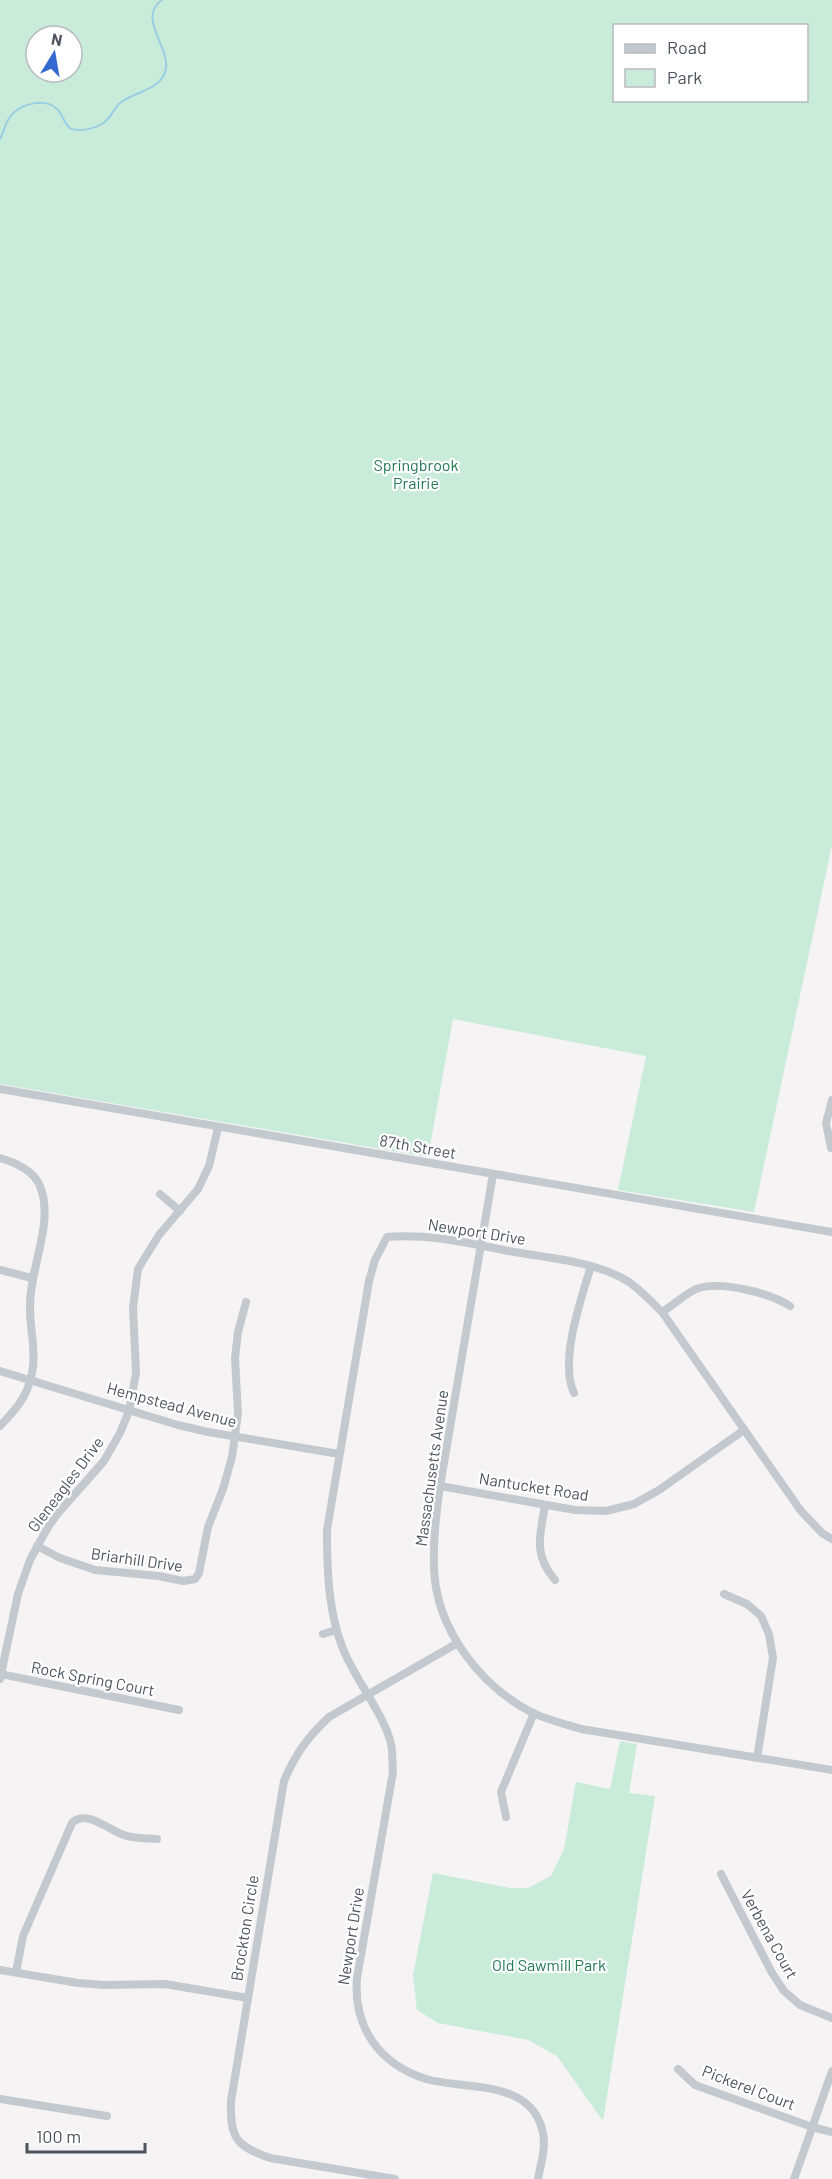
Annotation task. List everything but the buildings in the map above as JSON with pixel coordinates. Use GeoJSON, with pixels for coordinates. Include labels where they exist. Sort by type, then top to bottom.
{"type":"FeatureCollection","features":[{"type":"Feature","properties":{"kind":"street","name":"87th Street"},"geometry":{"type":"LineString","coordinates":[[0,1089],[832,1232]]}},
{"type":"Feature","properties":{"kind":"street"},"geometry":{"type":"LineString","coordinates":[[831,1148],[826,1124],[832,1100]]}},
{"type":"Feature","properties":{"kind":"street","name":"Gleneagles Drive"},"geometry":{"type":"LineString","coordinates":[[1,1676],[18,1594],[37,1546],[64,1506],[105,1461],[129,1410],[136,1373],[133,1308],[138,1269],[159,1235],[198,1189],[209,1166],[218,1128]]}},
{"type":"Feature","properties":{"kind":"street"},"geometry":{"type":"LineString","coordinates":[[0,1158],[14,1162],[38,1180],[44,1199],[45,1226],[32,1278],[30,1308],[34,1365],[31,1381],[20,1403],[0,1426]]}},
{"type":"Feature","properties":{"kind":"street","name":"Massachusetts Avenue"},"geometry":{"type":"LineString","coordinates":[[494,1174],[434,1529],[434,1571],[442,1608],[456,1644],[492,1685],[511,1700],[534,1713],[581,1729],[832,1770]]}},
{"type":"Feature","properties":{"kind":"street"},"geometry":{"type":"LineString","coordinates":[[160,1194],[180,1211]]}},
{"type":"Feature","properties":{"kind":"street","name":"Newport Drive"},"geometry":{"type":"LineString","coordinates":[[538,2179],[543,2139],[542,2128],[533,2110],[520,2099],[500,2090],[427,2079],[405,2070],[372,2044],[363,2023],[357,1998],[357,1978],[393,1772],[391,1743],[382,1722],[354,1673],[336,1630],[327,1568],[327,1530],[369,1281],[375,1260],[387,1238],[424,1236],[482,1246],[591,1266],[626,1280],[662,1312],[801,1511],[822,1533],[832,1539]]}},
{"type":"Feature","properties":{"kind":"street"},"geometry":{"type":"LineString","coordinates":[[574,1393],[569,1379],[570,1354],[591,1266]]}},
{"type":"Feature","properties":{"kind":"street"},"geometry":{"type":"LineString","coordinates":[[0,1270],[32,1278]]}},
{"type":"Feature","properties":{"kind":"street"},"geometry":{"type":"LineString","coordinates":[[662,1312],[698,1288],[709,1286],[764,1294],[790,1306]]}},
{"type":"Feature","properties":{"kind":"street"},"geometry":{"type":"LineString","coordinates":[[234,1436],[238,1413],[236,1358],[238,1332],[246,1302]]}},
{"type":"Feature","properties":{"kind":"street","name":"Hempstead Avenue"},"geometry":{"type":"LineString","coordinates":[[0,1371],[178,1425],[339,1454]]}},
{"type":"Feature","properties":{"kind":"street","name":"Nantucket Road"},"geometry":{"type":"LineString","coordinates":[[440,1486],[575,1510],[606,1511],[634,1504],[659,1490],[744,1430]]}},
{"type":"Feature","properties":{"kind":"street","name":"Briarhill Drive"},"geometry":{"type":"LineString","coordinates":[[37,1546],[60,1558],[95,1570],[159,1576],[183,1581],[195,1579],[199,1573],[208,1527],[228,1472],[234,1436]]}},
{"type":"Feature","properties":{"kind":"street"},"geometry":{"type":"LineString","coordinates":[[545,1505],[540,1553],[546,1569],[555,1580]]}},
{"type":"Feature","properties":{"kind":"street"},"geometry":{"type":"LineString","coordinates":[[724,1594],[747,1604],[761,1616],[769,1634],[773,1658],[757,1758]]}},
{"type":"Feature","properties":{"kind":"street"},"geometry":{"type":"LineString","coordinates":[[323,1634],[336,1630]]}},
{"type":"Feature","properties":{"kind":"street","name":"Brockton Circle"},"geometry":{"type":"LineString","coordinates":[[395,2179],[270,2158],[251,2152],[237,2140],[230,2124],[231,2101],[284,1781],[296,1754],[311,1734],[329,1717],[456,1644]]}},
{"type":"Feature","properties":{"kind":"street","name":"Rock Spring Court"},"geometry":{"type":"LineString","coordinates":[[1,1676],[179,1710]]}},
{"type":"Feature","properties":{"kind":"street"},"geometry":{"type":"LineString","coordinates":[[506,1818],[501,1792],[534,1713]]}},
{"type":"Feature","properties":{"kind":"street"},"geometry":{"type":"LineString","coordinates":[[16,1972],[23,1936],[34,1906],[72,1823],[77,1818],[86,1817],[126,1837],[157,1839]]}},
{"type":"Feature","properties":{"kind":"street","name":"Verbena Court"},"geometry":{"type":"LineString","coordinates":[[721,1875],[772,1973],[784,1991],[800,2004],[832,2018]]}},
{"type":"Feature","properties":{"kind":"street"},"geometry":{"type":"LineString","coordinates":[[0,1970],[78,1983],[165,1984],[248,1998]]}},
{"type":"Feature","properties":{"kind":"street","name":"Pickerel Court"},"geometry":{"type":"LineString","coordinates":[[678,2069],[695,2085],[832,2132]]}},
{"type":"Feature","properties":{"kind":"street"},"geometry":{"type":"LineString","coordinates":[[794,2179],[832,2071]]}},
{"type":"Feature","properties":{"kind":"street"},"geometry":{"type":"LineString","coordinates":[[0,2099],[107,2116]]}},
{"type":"Feature","properties":{"kind":"green space","name":"Springbrook Prairie"},"geometry":{"type":"Polygon","coordinates":[[[0,0],[832,0],[832,845],[754,1212],[618,1190],[646,1056],[453,1019],[428,1157],[0,1084],[0,0]]]}},
{"type":"Feature","properties":{"kind":"green space","name":"Old Sawmill Park"},"geometry":{"type":"Polygon","coordinates":[[[620,1741],[637,1744],[629,1793],[655,1796],[603,2121],[557,2056],[528,2040],[438,2023],[417,2010],[413,1975],[433,1873],[510,1888],[528,1888],[551,1876],[564,1849],[576,1782],[610,1789],[620,1741]]]}},
{"type":"Feature","properties":{"kind":"waterway"},"geometry":{"type":"LineString","coordinates":[[0,139],[10,117],[14,112],[26,106],[39,103],[52,105],[71,129],[87,129],[102,124],[120,103],[160,81],[166,68],[166,59],[152,15],[155,7],[162,0]]}}]}
